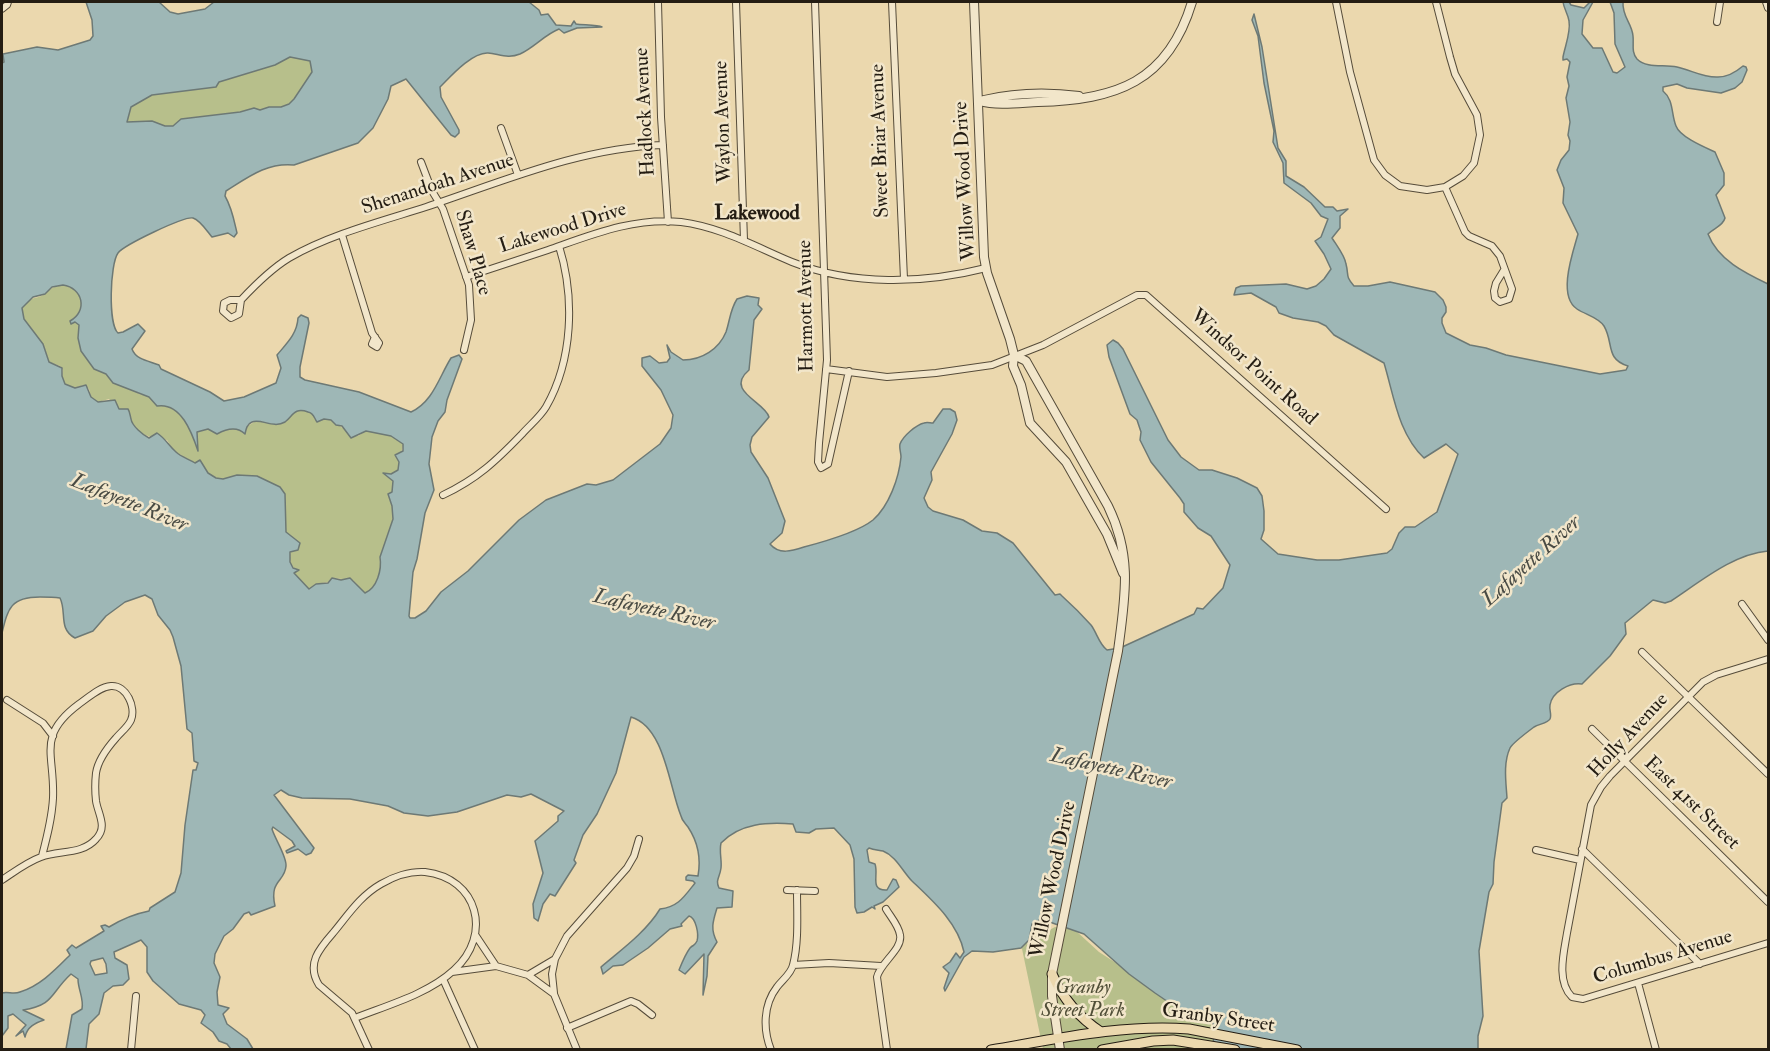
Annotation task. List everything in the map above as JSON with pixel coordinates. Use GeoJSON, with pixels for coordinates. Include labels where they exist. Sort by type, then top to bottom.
{"type":"FeatureCollection","features":[{"type":"Feature","properties":{"kind":"main road"},"geometry":{"type":"LineString","coordinates":[[1052,974],[1072,1008],[1101,1032]]}},
{"type":"Feature","properties":{"kind":"main road","name":"Granby Street"},"geometry":{"type":"LineString","coordinates":[[991,1050],[1101,1032],[1178,1028],[1298,1050]]}},
{"type":"Feature","properties":{"kind":"main road","name":"Granby Street"},"geometry":{"type":"LineString","coordinates":[[1102,1050],[1153,1041],[1177,1041],[1235,1050]]}},
{"type":"Feature","properties":{"kind":"street"},"geometry":{"type":"LineString","coordinates":[[2,9],[8,2]]}},
{"type":"Feature","properties":{"kind":"street","name":"Hadlock Avenue"},"geometry":{"type":"LineString","coordinates":[[658,2],[668,222]]}},
{"type":"Feature","properties":{"kind":"street","name":"Waylon Avenue"},"geometry":{"type":"LineString","coordinates":[[736,2],[744,240]]}},
{"type":"Feature","properties":{"kind":"street","name":"Harmott Avenue"},"geometry":{"type":"LineString","coordinates":[[815,2],[826,369],[818,462],[820,467],[824,468],[828,464],[849,371]]}},
{"type":"Feature","properties":{"kind":"street","name":"Sweet Briar Avenue"},"geometry":{"type":"LineString","coordinates":[[892,2],[904,279]]}},
{"type":"Feature","properties":{"kind":"street","name":"Willow Wood Drive"},"geometry":{"type":"LineString","coordinates":[[974,2],[986,268],[1014,355],[1013,366],[1021,385],[1030,423],[1066,462],[1107,534],[1125,577]]}},
{"type":"Feature","properties":{"kind":"street"},"geometry":{"type":"LineString","coordinates":[[978,101],[1011,95],[1060,94],[1086,97],[1123,88],[1136,82],[1169,53],[1181,33],[1192,2]]}},
{"type":"Feature","properties":{"kind":"street"},"geometry":{"type":"LineString","coordinates":[[1336,2],[1350,72],[1372,153],[1380,170],[1392,182],[1406,188],[1427,190],[1445,187],[1463,176],[1474,163],[1480,135],[1477,115],[1459,81],[1450,57],[1436,2]]}},
{"type":"Feature","properties":{"kind":"street"},"geometry":{"type":"LineString","coordinates":[[1717,22],[1720,2]]}},
{"type":"Feature","properties":{"kind":"street"},"geometry":{"type":"LineString","coordinates":[[1766,2],[1768,8]]}},
{"type":"Feature","properties":{"kind":"street"},"geometry":{"type":"LineString","coordinates":[[501,128],[518,176]]}},
{"type":"Feature","properties":{"kind":"street","name":"Shenandoah Avenue"},"geometry":{"type":"LineString","coordinates":[[241,300],[258,282],[289,258],[342,235],[558,162],[605,151],[663,145]]}},
{"type":"Feature","properties":{"kind":"street","name":"Shaw Place"},"geometry":{"type":"LineString","coordinates":[[422,162],[432,190],[443,209],[466,277],[471,308],[465,350]]}},
{"type":"Feature","properties":{"kind":"street"},"geometry":{"type":"LineString","coordinates":[[1445,187],[1465,232],[1492,246],[1500,256],[1511,283],[1512,293],[1506,301],[1500,302],[1495,298],[1494,291],[1504,270]]}},
{"type":"Feature","properties":{"kind":"street","name":"Lakewood Drive"},"geometry":{"type":"LineString","coordinates":[[466,277],[619,226],[668,222],[691,224],[744,240],[793,262],[823,272],[863,278],[944,277],[986,268]]}},
{"type":"Feature","properties":{"kind":"street"},"geometry":{"type":"LineString","coordinates":[[342,235],[375,337]]}},
{"type":"Feature","properties":{"kind":"street"},"geometry":{"type":"LineString","coordinates":[[442,495],[467,483],[500,457],[541,415],[552,395],[561,370],[569,308],[567,275],[559,246]]}},
{"type":"Feature","properties":{"kind":"street","name":"Windsor Point Road"},"geometry":{"type":"LineString","coordinates":[[826,369],[886,377],[992,365],[1043,345],[1137,296],[1146,295],[1386,509]]}},
{"type":"Feature","properties":{"kind":"street","name":"Willow Wood Drive"},"geometry":{"type":"LineString","coordinates":[[1014,355],[1026,361],[1113,516],[1123,544],[1125,577],[1118,651],[1052,974],[1052,996],[1060,1050]]}},
{"type":"Feature","properties":{"kind":"street"},"geometry":{"type":"LineString","coordinates":[[1742,604],[1768,640]]}},
{"type":"Feature","properties":{"kind":"street"},"geometry":{"type":"LineString","coordinates":[[1642,651],[1768,774]]}},
{"type":"Feature","properties":{"kind":"street","name":"Holly Avenue"},"geometry":{"type":"LineString","coordinates":[[1568,993],[1564,983],[1564,952],[1582,849],[1595,796],[1624,762],[1703,682],[1716,675],[1768,659]]}},
{"type":"Feature","properties":{"kind":"street"},"geometry":{"type":"LineString","coordinates":[[2,880],[42,856],[86,847],[100,834],[102,824],[96,801],[97,769],[108,747],[130,723],[133,712],[131,702],[124,692],[115,687],[107,687],[96,692],[64,716],[53,736],[50,746],[53,798],[42,856]]}},
{"type":"Feature","properties":{"kind":"street"},"geometry":{"type":"LineString","coordinates":[[7,700],[43,723],[53,736]]}},
{"type":"Feature","properties":{"kind":"street","name":"East 41st Street"},"geometry":{"type":"LineString","coordinates":[[1592,729],[1615,749],[1624,762],[1768,902]]}},
{"type":"Feature","properties":{"kind":"street"},"geometry":{"type":"LineString","coordinates":[[577,1050],[554,994],[552,974],[555,959],[567,936],[627,868],[639,839]]}},
{"type":"Feature","properties":{"kind":"street"},"geometry":{"type":"LineString","coordinates":[[1582,849],[1700,964]]}},
{"type":"Feature","properties":{"kind":"street"},"geometry":{"type":"LineString","coordinates":[[1536,850],[1580,860]]}},
{"type":"Feature","properties":{"kind":"street"},"geometry":{"type":"LineString","coordinates":[[355,1018],[443,979],[471,951],[476,936],[477,922],[472,905],[460,889],[446,878],[430,873],[417,873],[391,879],[379,885],[349,912],[314,959],[314,973],[319,985],[348,1008],[369,1050]]}},
{"type":"Feature","properties":{"kind":"street"},"geometry":{"type":"LineString","coordinates":[[787,890],[815,891]]}},
{"type":"Feature","properties":{"kind":"street"},"geometry":{"type":"LineString","coordinates":[[771,1050],[766,1028],[768,1004],[775,989],[793,965],[797,890]]}},
{"type":"Feature","properties":{"kind":"street"},"geometry":{"type":"LineString","coordinates":[[886,909],[900,932],[899,945],[881,966],[877,982],[887,1050]]}},
{"type":"Feature","properties":{"kind":"street"},"geometry":{"type":"LineString","coordinates":[[476,936],[496,966]]}},
{"type":"Feature","properties":{"kind":"street","name":"Columbus Avenue"},"geometry":{"type":"LineString","coordinates":[[1568,993],[1572,997],[1583,999],[1768,943]]}},
{"type":"Feature","properties":{"kind":"street"},"geometry":{"type":"LineString","coordinates":[[528,975],[555,959]]}},
{"type":"Feature","properties":{"kind":"street"},"geometry":{"type":"LineString","coordinates":[[793,965],[829,963],[881,966]]}},
{"type":"Feature","properties":{"kind":"street"},"geometry":{"type":"LineString","coordinates":[[452,972],[496,966],[528,975],[554,994]]}},
{"type":"Feature","properties":{"kind":"street"},"geometry":{"type":"LineString","coordinates":[[443,979],[475,1050]]}},
{"type":"Feature","properties":{"kind":"street"},"geometry":{"type":"LineString","coordinates":[[1638,983],[1656,1050]]}},
{"type":"Feature","properties":{"kind":"street"},"geometry":{"type":"LineString","coordinates":[[131,1050],[136,996]]}},
{"type":"Feature","properties":{"kind":"street"},"geometry":{"type":"LineString","coordinates":[[567,1029],[631,1001],[652,1015]]}},
{"type":"Feature","properties":{"kind":"green space"},"geometry":{"type":"Polygon","coordinates":[[[290,57],[310,61],[312,72],[289,104],[260,110],[253,108],[240,112],[181,119],[173,126],[165,126],[152,121],[127,122],[131,107],[152,95],[216,87],[219,82],[275,65],[290,57]]]}},
{"type":"Feature","properties":{"kind":"green space"},"geometry":{"type":"Polygon","coordinates":[[[63,285],[80,296],[82,308],[75,322],[79,325],[78,338],[81,351],[94,369],[106,374],[113,383],[149,396],[177,410],[192,431],[198,448],[197,432],[208,429],[217,434],[230,428],[241,430],[256,421],[273,424],[285,421],[298,411],[306,410],[313,413],[315,420],[332,420],[358,436],[366,431],[391,436],[403,444],[398,470],[391,474],[383,473],[393,481],[393,519],[380,557],[378,578],[373,587],[365,593],[353,580],[332,578],[308,590],[294,573],[298,571],[291,565],[291,552],[295,540],[286,532],[285,494],[280,487],[257,476],[237,475],[223,479],[216,478],[208,473],[200,461],[195,463],[174,451],[167,440],[139,432],[130,416],[118,409],[109,399],[98,402],[91,397],[89,389],[84,385],[75,388],[65,384],[62,376],[63,370],[60,366],[49,362],[43,344],[24,319],[21,308],[32,299],[63,285]]]}},
{"type":"Feature","properties":{"kind":"green space","name":"Granby Street Park"},"geometry":{"type":"Polygon","coordinates":[[[1055,927],[1075,930],[1099,952],[1209,1023],[1222,1034],[1227,1049],[1043,1049],[1021,944],[1055,927]]]}},
{"type":"Feature","properties":{"kind":"water","name":"Lafayette River"},"geometry":{"type":"Polygon","coordinates":[[[86,2],[159,2],[170,12],[178,14],[205,9],[214,2],[529,2],[539,10],[541,15],[548,14],[556,25],[571,26],[574,21],[576,24],[602,27],[577,28],[564,33],[559,29],[520,54],[508,56],[488,53],[475,56],[468,61],[440,87],[441,97],[459,130],[455,137],[406,79],[391,86],[388,99],[373,128],[358,143],[294,165],[266,168],[226,191],[225,196],[237,233],[234,237],[228,233],[212,237],[198,221],[193,218],[187,219],[131,244],[118,253],[115,259],[111,307],[118,333],[138,324],[145,331],[132,349],[136,356],[159,365],[161,369],[224,401],[244,397],[276,383],[281,368],[277,355],[294,334],[301,315],[308,318],[309,323],[300,377],[359,392],[411,412],[425,402],[451,358],[459,355],[462,359],[445,412],[438,421],[432,437],[429,464],[434,490],[425,513],[413,572],[410,618],[415,618],[426,611],[441,592],[468,571],[519,520],[546,500],[587,484],[596,485],[613,480],[660,444],[671,428],[673,415],[661,390],[642,366],[642,358],[650,356],[659,363],[667,362],[670,358],[667,345],[671,352],[683,360],[703,356],[723,338],[737,299],[747,296],[759,298],[758,305],[762,309],[754,320],[749,370],[741,384],[748,396],[769,417],[752,437],[751,452],[768,478],[785,521],[782,533],[770,544],[777,550],[795,550],[850,532],[873,520],[884,507],[895,482],[900,465],[902,441],[917,426],[933,423],[943,409],[950,409],[955,412],[957,420],[931,472],[932,480],[924,498],[928,507],[933,511],[963,520],[982,531],[997,533],[1013,543],[1055,595],[1060,594],[1091,625],[1107,650],[1120,648],[1194,614],[1197,608],[1203,609],[1223,588],[1230,565],[1211,536],[1198,528],[1184,512],[1184,504],[1151,462],[1140,440],[1141,432],[1137,420],[1130,414],[1109,357],[1107,345],[1113,340],[1123,349],[1168,440],[1181,457],[1199,470],[1212,470],[1237,478],[1257,488],[1262,496],[1264,511],[1264,530],[1261,539],[1278,554],[1317,560],[1339,560],[1387,553],[1392,549],[1399,533],[1405,527],[1415,527],[1437,512],[1458,454],[1446,444],[1424,458],[1415,448],[1398,413],[1384,363],[1334,335],[1326,326],[1318,322],[1279,313],[1276,307],[1251,293],[1234,295],[1236,288],[1241,286],[1286,284],[1307,289],[1316,286],[1331,269],[1315,241],[1321,237],[1328,219],[1321,216],[1311,203],[1284,183],[1283,163],[1273,142],[1274,131],[1264,83],[1258,36],[1252,20],[1254,14],[1262,47],[1278,148],[1286,161],[1286,176],[1304,187],[1325,207],[1333,207],[1337,211],[1348,209],[1340,216],[1340,228],[1332,238],[1344,258],[1348,278],[1354,286],[1390,282],[1435,292],[1446,307],[1442,323],[1446,333],[1470,345],[1506,355],[1600,374],[1626,370],[1628,366],[1613,355],[1604,326],[1595,318],[1577,309],[1571,303],[1568,294],[1568,273],[1578,234],[1563,203],[1564,188],[1557,170],[1569,150],[1570,141],[1566,98],[1570,62],[1567,59],[1563,60],[1569,25],[1563,2],[1584,8],[1593,2],[1583,20],[1582,34],[1593,48],[1602,48],[1613,72],[1617,73],[1625,67],[1615,44],[1614,13],[1610,2],[1623,2],[1624,12],[1632,31],[1634,54],[1641,62],[1677,67],[1713,77],[1728,75],[1743,66],[1747,70],[1742,82],[1735,88],[1721,93],[1687,88],[1677,84],[1663,87],[1663,91],[1669,99],[1678,130],[1715,152],[1724,173],[1724,185],[1716,195],[1725,218],[1708,234],[1718,251],[1733,265],[1768,284],[1768,551],[1742,557],[1730,563],[1671,601],[1665,603],[1653,600],[1625,623],[1626,634],[1610,656],[1582,684],[1567,686],[1554,696],[1550,705],[1550,719],[1534,727],[1510,748],[1506,766],[1507,798],[1502,803],[1493,884],[1489,892],[1479,951],[1483,1016],[1478,1036],[1478,1049],[1213,1049],[1214,1027],[1212,1022],[1177,1008],[1155,993],[1129,974],[1084,934],[1041,919],[1032,924],[1029,940],[1021,948],[993,952],[972,951],[964,957],[945,991],[949,973],[943,967],[956,953],[960,958],[964,952],[961,941],[950,922],[899,864],[888,853],[869,848],[867,850],[869,862],[875,864],[878,888],[887,890],[893,879],[899,887],[883,902],[874,906],[875,909],[872,907],[857,913],[854,859],[850,845],[834,828],[816,829],[809,833],[796,832],[793,824],[755,825],[737,831],[721,843],[718,885],[719,888],[733,891],[732,907],[717,908],[713,929],[717,942],[708,956],[703,995],[704,954],[685,974],[679,970],[689,950],[697,941],[696,927],[689,916],[681,924],[682,926],[670,929],[623,965],[613,966],[603,974],[601,967],[640,933],[660,909],[676,904],[684,897],[695,883],[686,880],[686,877],[688,875],[698,876],[699,870],[696,845],[681,818],[659,745],[642,723],[631,717],[616,773],[597,814],[583,835],[574,860],[576,863],[555,896],[550,894],[543,904],[538,921],[534,918],[533,904],[543,873],[535,841],[558,821],[558,816],[564,811],[531,794],[521,797],[507,795],[457,812],[428,816],[404,813],[388,806],[350,799],[302,798],[289,795],[281,790],[274,795],[314,848],[306,855],[298,849],[287,853],[286,851],[295,846],[292,841],[273,827],[286,866],[274,891],[275,906],[251,915],[249,912],[244,914],[233,929],[224,936],[215,954],[214,963],[220,977],[217,992],[218,1005],[229,1008],[223,1014],[227,1024],[247,1039],[253,1049],[231,1049],[227,1044],[219,1041],[213,1032],[201,1023],[205,1015],[201,1010],[179,1004],[153,981],[147,972],[147,947],[141,940],[114,952],[115,958],[127,965],[129,979],[123,985],[113,986],[104,993],[99,1014],[89,1024],[86,1049],[66,1049],[72,1015],[82,1009],[78,979],[71,974],[47,1001],[23,1010],[44,1020],[32,1026],[25,1037],[23,1031],[16,1036],[26,1025],[13,1014],[8,1016],[8,1028],[2,1036],[2,993],[17,993],[34,986],[70,955],[67,950],[72,945],[76,948],[104,931],[101,926],[109,927],[128,917],[149,911],[150,908],[175,892],[181,873],[193,770],[196,770],[198,763],[194,761],[192,733],[187,729],[181,666],[173,637],[158,615],[152,599],[145,595],[125,602],[106,616],[93,631],[75,638],[66,630],[60,598],[23,599],[12,606],[6,617],[2,633],[3,54],[37,47],[58,50],[90,40],[93,36],[92,20],[86,2]],[[290,57],[275,65],[219,82],[216,87],[152,95],[131,107],[127,122],[152,121],[165,126],[173,126],[181,119],[240,112],[254,108],[260,110],[289,104],[312,72],[310,61],[290,57]],[[63,285],[52,287],[45,294],[33,297],[22,308],[24,319],[43,344],[49,362],[62,368],[65,384],[75,388],[86,385],[91,397],[98,402],[115,400],[119,409],[128,409],[133,424],[144,435],[149,438],[157,433],[180,455],[195,463],[200,460],[208,473],[216,478],[223,479],[237,475],[257,476],[280,487],[285,494],[286,532],[300,543],[298,550],[290,552],[290,562],[293,568],[299,570],[294,573],[309,589],[316,584],[328,583],[332,578],[341,580],[350,578],[365,593],[373,587],[378,578],[380,557],[393,519],[388,494],[392,492],[393,481],[383,473],[391,474],[398,470],[399,462],[395,455],[403,451],[403,444],[391,436],[366,431],[351,438],[342,426],[336,425],[331,420],[324,419],[317,422],[312,413],[300,411],[281,424],[252,422],[248,425],[245,434],[235,429],[217,434],[208,429],[197,432],[198,451],[189,428],[173,409],[157,406],[149,397],[113,383],[106,374],[94,369],[81,351],[78,338],[79,325],[75,322],[71,324],[70,321],[79,312],[81,300],[79,295],[70,287],[63,285]],[[103,958],[91,961],[95,975],[107,973],[103,958]]]}},
{"type":"Feature","properties":{"kind":"district","name":"Lakewood"},"geometry":{"type":"Point","coordinates":[757,214]}}]}
